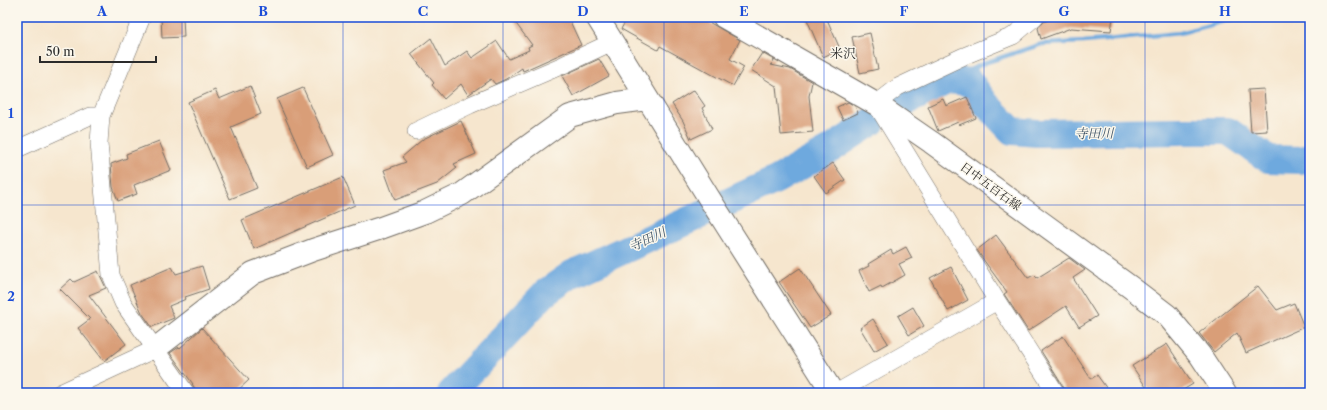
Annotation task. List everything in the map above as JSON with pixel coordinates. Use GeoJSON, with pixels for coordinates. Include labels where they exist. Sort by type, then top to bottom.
{"type":"FeatureCollection","features":[{"type":"Feature","properties":{"kind":"street"},"geometry":{"type":"LineString","coordinates":[[142,17],[101,116],[99,142],[111,275],[123,303],[186,393]]}},
{"type":"Feature","properties":{"kind":"street"},"geometry":{"type":"LineString","coordinates":[[597,17],[721,218],[833,393]]}},
{"type":"Feature","properties":{"kind":"street","name":"日中五百石線"},"geometry":{"type":"LineString","coordinates":[[724,17],[876,104],[931,142],[1133,289],[1167,315],[1200,355],[1225,393]]}},
{"type":"Feature","properties":{"kind":"street"},"geometry":{"type":"LineString","coordinates":[[1035,17],[1013,36],[964,56],[898,87],[876,104],[997,301],[1056,393]]}},
{"type":"Feature","properties":{"kind":"street"},"geometry":{"type":"LineString","coordinates":[[416,132],[470,105],[564,65],[612,42]]}},
{"type":"Feature","properties":{"kind":"street"},"geometry":{"type":"LineString","coordinates":[[60,393],[156,349],[253,273],[313,250],[378,229],[431,209],[462,194],[570,116],[617,103],[647,99]]}},
{"type":"Feature","properties":{"kind":"street"},"geometry":{"type":"LineString","coordinates":[[17,149],[90,116],[101,116]]}},
{"type":"Feature","properties":{"kind":"street"},"geometry":{"type":"LineString","coordinates":[[836,393],[997,301]]}},
{"type":"Feature","properties":{"kind":"building"},"geometry":{"type":"Polygon","coordinates":[[[161,17],[183,17],[184,37],[162,38],[161,17]]]}},
{"type":"Feature","properties":{"kind":"building"},"geometry":{"type":"Polygon","coordinates":[[[511,17],[568,17],[581,45],[523,71],[522,68],[506,79],[495,84],[491,79],[468,95],[461,84],[444,99],[432,85],[434,83],[411,54],[431,38],[445,66],[467,51],[472,58],[497,41],[509,59],[529,50],[528,47],[532,45],[511,17]]]}},
{"type":"Feature","properties":{"kind":"building"},"geometry":{"type":"Polygon","coordinates":[[[628,17],[700,17],[740,40],[730,59],[744,67],[733,86],[660,46],[658,50],[621,29],[628,17]]]}},
{"type":"Feature","properties":{"kind":"building"},"geometry":{"type":"Polygon","coordinates":[[[806,17],[826,17],[840,49],[823,57],[806,17]]]}},
{"type":"Feature","properties":{"kind":"building"},"geometry":{"type":"Polygon","coordinates":[[[1048,17],[1113,17],[1111,31],[1071,28],[1041,39],[1038,28],[1043,22],[1048,20],[1048,17]]]}},
{"type":"Feature","properties":{"kind":"building"},"geometry":{"type":"Polygon","coordinates":[[[870,33],[878,69],[860,73],[852,37],[870,33]]]}},
{"type":"Feature","properties":{"kind":"building"},"geometry":{"type":"Polygon","coordinates":[[[762,53],[774,60],[771,65],[790,69],[812,82],[809,96],[813,132],[781,135],[776,86],[751,70],[762,53]]]}},
{"type":"Feature","properties":{"kind":"building"},"geometry":{"type":"Polygon","coordinates":[[[599,59],[609,76],[573,96],[562,76],[599,59]]]}},
{"type":"Feature","properties":{"kind":"building"},"geometry":{"type":"Polygon","coordinates":[[[250,86],[261,114],[231,127],[257,188],[230,199],[188,102],[215,90],[219,99],[250,86]]]}},
{"type":"Feature","properties":{"kind":"building"},"geometry":{"type":"Polygon","coordinates":[[[303,88],[333,155],[307,167],[277,99],[303,88]]]}},
{"type":"Feature","properties":{"kind":"building"},"geometry":{"type":"Polygon","coordinates":[[[1264,89],[1267,131],[1251,132],[1248,90],[1264,89]]]}},
{"type":"Feature","properties":{"kind":"building"},"geometry":{"type":"Polygon","coordinates":[[[694,90],[705,106],[702,108],[712,129],[691,139],[683,121],[672,104],[694,90]]]}},
{"type":"Feature","properties":{"kind":"building"},"geometry":{"type":"Polygon","coordinates":[[[967,97],[976,118],[959,125],[958,122],[938,131],[928,106],[943,99],[946,106],[967,97]]]}},
{"type":"Feature","properties":{"kind":"building"},"geometry":{"type":"Polygon","coordinates":[[[848,102],[855,106],[858,113],[843,120],[837,107],[848,102]]]}},
{"type":"Feature","properties":{"kind":"building"},"geometry":{"type":"Polygon","coordinates":[[[461,121],[476,154],[454,164],[457,168],[437,184],[395,200],[384,170],[406,162],[402,157],[423,139],[461,121]]]}},
{"type":"Feature","properties":{"kind":"building"},"geometry":{"type":"Polygon","coordinates":[[[159,141],[171,170],[134,185],[137,194],[118,201],[113,187],[111,164],[127,158],[126,154],[159,141]]]}},
{"type":"Feature","properties":{"kind":"building"},"geometry":{"type":"Polygon","coordinates":[[[833,163],[845,180],[826,193],[814,176],[833,163]]]}},
{"type":"Feature","properties":{"kind":"building"},"geometry":{"type":"Polygon","coordinates":[[[343,177],[355,205],[254,249],[242,220],[343,177]]]}},
{"type":"Feature","properties":{"kind":"building"},"geometry":{"type":"Polygon","coordinates":[[[996,235],[1028,278],[1034,275],[1037,278],[1069,258],[1085,270],[1073,278],[1097,316],[1079,327],[1066,306],[1028,331],[1004,294],[1007,292],[977,250],[996,235]]]}},
{"type":"Feature","properties":{"kind":"building"},"geometry":{"type":"Polygon","coordinates":[[[906,247],[912,258],[899,264],[905,275],[882,288],[881,286],[869,292],[859,271],[869,266],[868,264],[891,250],[893,254],[906,247]]]}},
{"type":"Feature","properties":{"kind":"building"},"geometry":{"type":"Polygon","coordinates":[[[202,266],[209,289],[185,297],[186,299],[169,306],[174,318],[152,327],[142,313],[130,285],[172,267],[176,274],[202,266]]]}},
{"type":"Feature","properties":{"kind":"building"},"geometry":{"type":"Polygon","coordinates":[[[951,267],[968,300],[948,311],[930,278],[951,267]]]}},
{"type":"Feature","properties":{"kind":"building"},"geometry":{"type":"Polygon","coordinates":[[[800,268],[831,315],[810,328],[779,282],[800,268]]]}},
{"type":"Feature","properties":{"kind":"building"},"geometry":{"type":"Polygon","coordinates":[[[98,271],[106,288],[89,295],[126,344],[104,361],[78,328],[90,319],[60,289],[71,279],[74,282],[98,271]]]}},
{"type":"Feature","properties":{"kind":"building"},"geometry":{"type":"Polygon","coordinates":[[[1258,286],[1277,310],[1294,303],[1304,327],[1246,353],[1237,333],[1214,352],[1199,333],[1258,286]]]}},
{"type":"Feature","properties":{"kind":"building"},"geometry":{"type":"Polygon","coordinates":[[[913,307],[924,326],[909,335],[898,316],[913,307]]]}},
{"type":"Feature","properties":{"kind":"building"},"geometry":{"type":"Polygon","coordinates":[[[873,319],[888,343],[874,351],[860,328],[873,319]]]}},
{"type":"Feature","properties":{"kind":"building"},"geometry":{"type":"Polygon","coordinates":[[[202,328],[249,380],[235,393],[198,393],[170,353],[179,347],[180,348],[202,328]]]}},
{"type":"Feature","properties":{"kind":"building"},"geometry":{"type":"Polygon","coordinates":[[[1063,336],[1091,379],[1097,375],[1110,393],[1067,393],[1041,351],[1063,336]]]}},
{"type":"Feature","properties":{"kind":"building"},"geometry":{"type":"Polygon","coordinates":[[[1167,344],[1193,384],[1178,393],[1150,393],[1132,366],[1167,344]]]}},
{"type":"Feature","properties":{"kind":"waterway"},"geometry":{"type":"LineString","coordinates":[[948,80],[987,62],[1042,44],[1084,42],[1180,33],[1239,17]]}},
{"type":"Feature","properties":{"kind":"waterway","name":"寺田川"},"geometry":{"type":"LineString","coordinates":[[898,106],[948,80],[970,82],[986,104],[1012,131],[1038,133],[1228,131],[1268,159],[1301,160],[1310,157]]}},
{"type":"Feature","properties":{"kind":"waterway","name":"寺田川"},"geometry":{"type":"LineString","coordinates":[[451,393],[545,293],[572,274],[776,180],[831,149],[872,122]]}},
{"type":"Feature","properties":{"kind":"district","name":"米沢"},"geometry":{"type":"Point","coordinates":[843,53]}}]}
